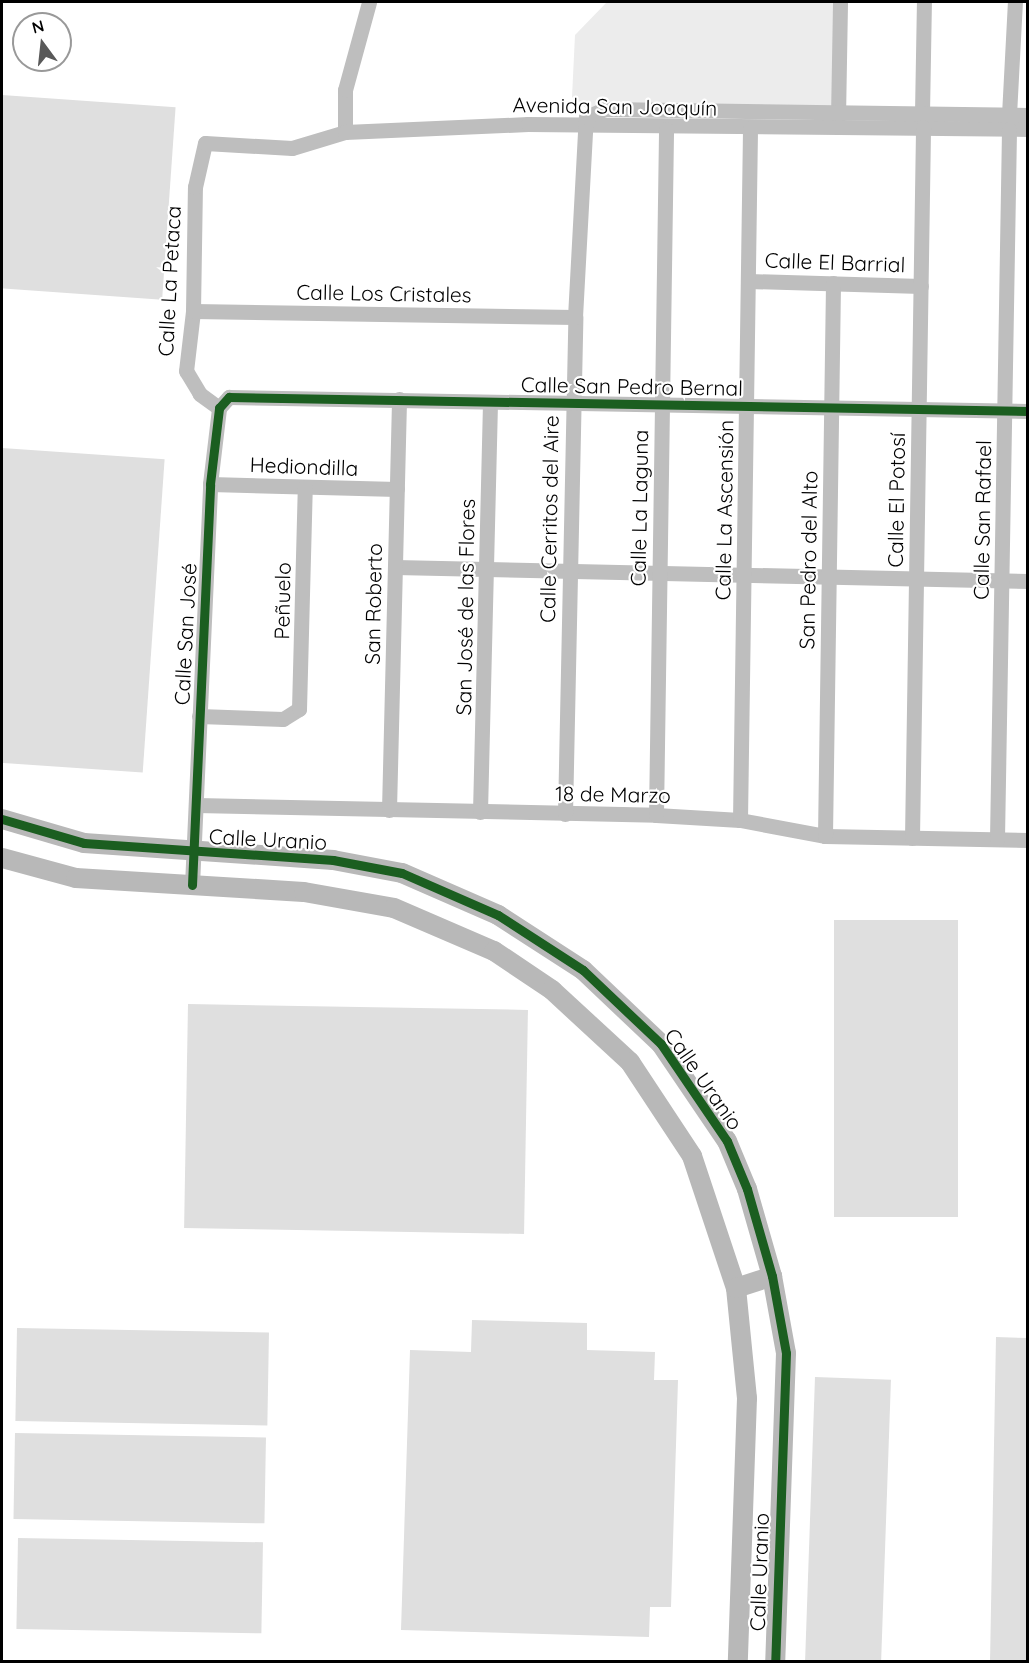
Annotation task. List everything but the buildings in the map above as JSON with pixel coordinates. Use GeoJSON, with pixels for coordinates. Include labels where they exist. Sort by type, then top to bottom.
{"type":"FeatureCollection","features":[{"type":"Feature","properties":{"kind":"street"},"geometry":{"type":"LineString","coordinates":[[345,132],[345,90],[369,2]]}},
{"type":"Feature","properties":{"kind":"street"},"geometry":{"type":"LineString","coordinates":[[838,126],[840,2]]}},
{"type":"Feature","properties":{"kind":"street","name":"Calle El Potosí"},"geometry":{"type":"LineString","coordinates":[[912,838],[924,2]]}},
{"type":"Feature","properties":{"kind":"street","name":"Calle San Rafael"},"geometry":{"type":"LineString","coordinates":[[998,839],[1009,122],[1015,2]]}},
{"type":"Feature","properties":{"kind":"street","name":"Avenida San Joaquín"},"geometry":{"type":"LineString","coordinates":[[584,122],[605,109],[838,109],[922,120]]}},
{"type":"Feature","properties":{"kind":"street","name":"Avenida San Joaquín"},"geometry":{"type":"LineString","coordinates":[[1009,122],[1028,115]]}},
{"type":"Feature","properties":{"kind":"street","name":"Avenida San Joaquín"},"geometry":{"type":"LineString","coordinates":[[205,143],[292,148],[345,132],[584,122],[666,129],[838,126],[922,120],[1009,122],[1028,129]]}},
{"type":"Feature","properties":{"kind":"street","name":"Calle Cerritos del Aire"},"geometry":{"type":"LineString","coordinates":[[565,814],[572,402],[584,122]]}},
{"type":"Feature","properties":{"kind":"street","name":"Calle La Ascensión"},"geometry":{"type":"LineString","coordinates":[[740,820],[750,128]]}},
{"type":"Feature","properties":{"kind":"street","name":"Calle La Laguna"},"geometry":{"type":"LineString","coordinates":[[656,815],[666,129]]}},
{"type":"Feature","properties":{"kind":"street","name":"Calle La Petaca"},"geometry":{"type":"LineString","coordinates":[[205,143],[195,187],[193,311],[186,371],[190,383],[219,408]]}},
{"type":"Feature","properties":{"kind":"street","name":"Calle El Barrial"},"geometry":{"type":"LineString","coordinates":[[749,281],[921,286]]}},
{"type":"Feature","properties":{"kind":"street","name":"San Pedro del Alto"},"geometry":{"type":"LineString","coordinates":[[825,836],[833,284]]}},
{"type":"Feature","properties":{"kind":"street","name":"Calle Los Cristales"},"geometry":{"type":"LineString","coordinates":[[193,311],[575,317]]}},
{"type":"Feature","properties":{"kind":"street","name":"Calle San Pedro Bernal"},"geometry":{"type":"LineString","coordinates":[[219,408],[236,396],[1028,411]]}},
{"type":"Feature","properties":{"kind":"street","name":"San Roberto"},"geometry":{"type":"LineString","coordinates":[[389,810],[399,399]]}},
{"type":"Feature","properties":{"kind":"street","name":"San José de las Flores"},"geometry":{"type":"LineString","coordinates":[[480,812],[490,402]]}},
{"type":"Feature","properties":{"kind":"street","name":"Calle San José"},"geometry":{"type":"LineString","coordinates":[[192,885],[210,484],[219,408]]}},
{"type":"Feature","properties":{"kind":"street","name":"Hediondilla"},"geometry":{"type":"LineString","coordinates":[[210,484],[397,489]]}},
{"type":"Feature","properties":{"kind":"street","name":"Peñuelo"},"geometry":{"type":"LineString","coordinates":[[199,716],[296,714],[301,703],[305,487]]}},
{"type":"Feature","properties":{"kind":"street"},"geometry":{"type":"LineString","coordinates":[[395,567],[744,577],[1028,581]]}},
{"type":"Feature","properties":{"kind":"street","name":"18 de Marzo"},"geometry":{"type":"LineString","coordinates":[[196,805],[656,815],[740,820],[825,836],[1028,840]]}},
{"type":"Feature","properties":{"kind":"street","name":"Calle Uranio"},"geometry":{"type":"LineString","coordinates":[[2,819],[84,843],[333,860],[402,873],[498,915],[583,970],[661,1044],[727,1141],[747,1189],[772,1276],[786,1353],[774,1662]]}},
{"type":"Feature","properties":{"kind":"street","name":"Calle Uranio"},"geometry":{"type":"LineString","coordinates":[[2,858],[76,878],[304,892],[394,908],[494,951],[552,990],[630,1062],[659,1102],[708,1195],[736,1288],[747,1398],[738,1662]]}},
{"type":"Feature","properties":{"kind":"street"},"geometry":{"type":"LineString","coordinates":[[736,1288],[772,1276]]}},
{"type":"Feature","properties":{"kind":"shaded area"},"geometry":{"type":"Polygon","coordinates":[[[607,2],[840,2],[838,109],[591,112],[572,97],[575,35],[607,2]]]}},
{"type":"Feature","properties":{"kind":"cycle path"},"geometry":{"type":"LineString","coordinates":[[192,885],[210,484],[219,408],[229,397],[1028,411]]}},
{"type":"Feature","properties":{"kind":"cycle path"},"geometry":{"type":"LineString","coordinates":[[2,819],[84,843],[333,860],[402,873],[498,915],[583,970],[661,1044],[727,1141],[747,1189],[772,1276],[786,1353],[775,1662]]}}]}
